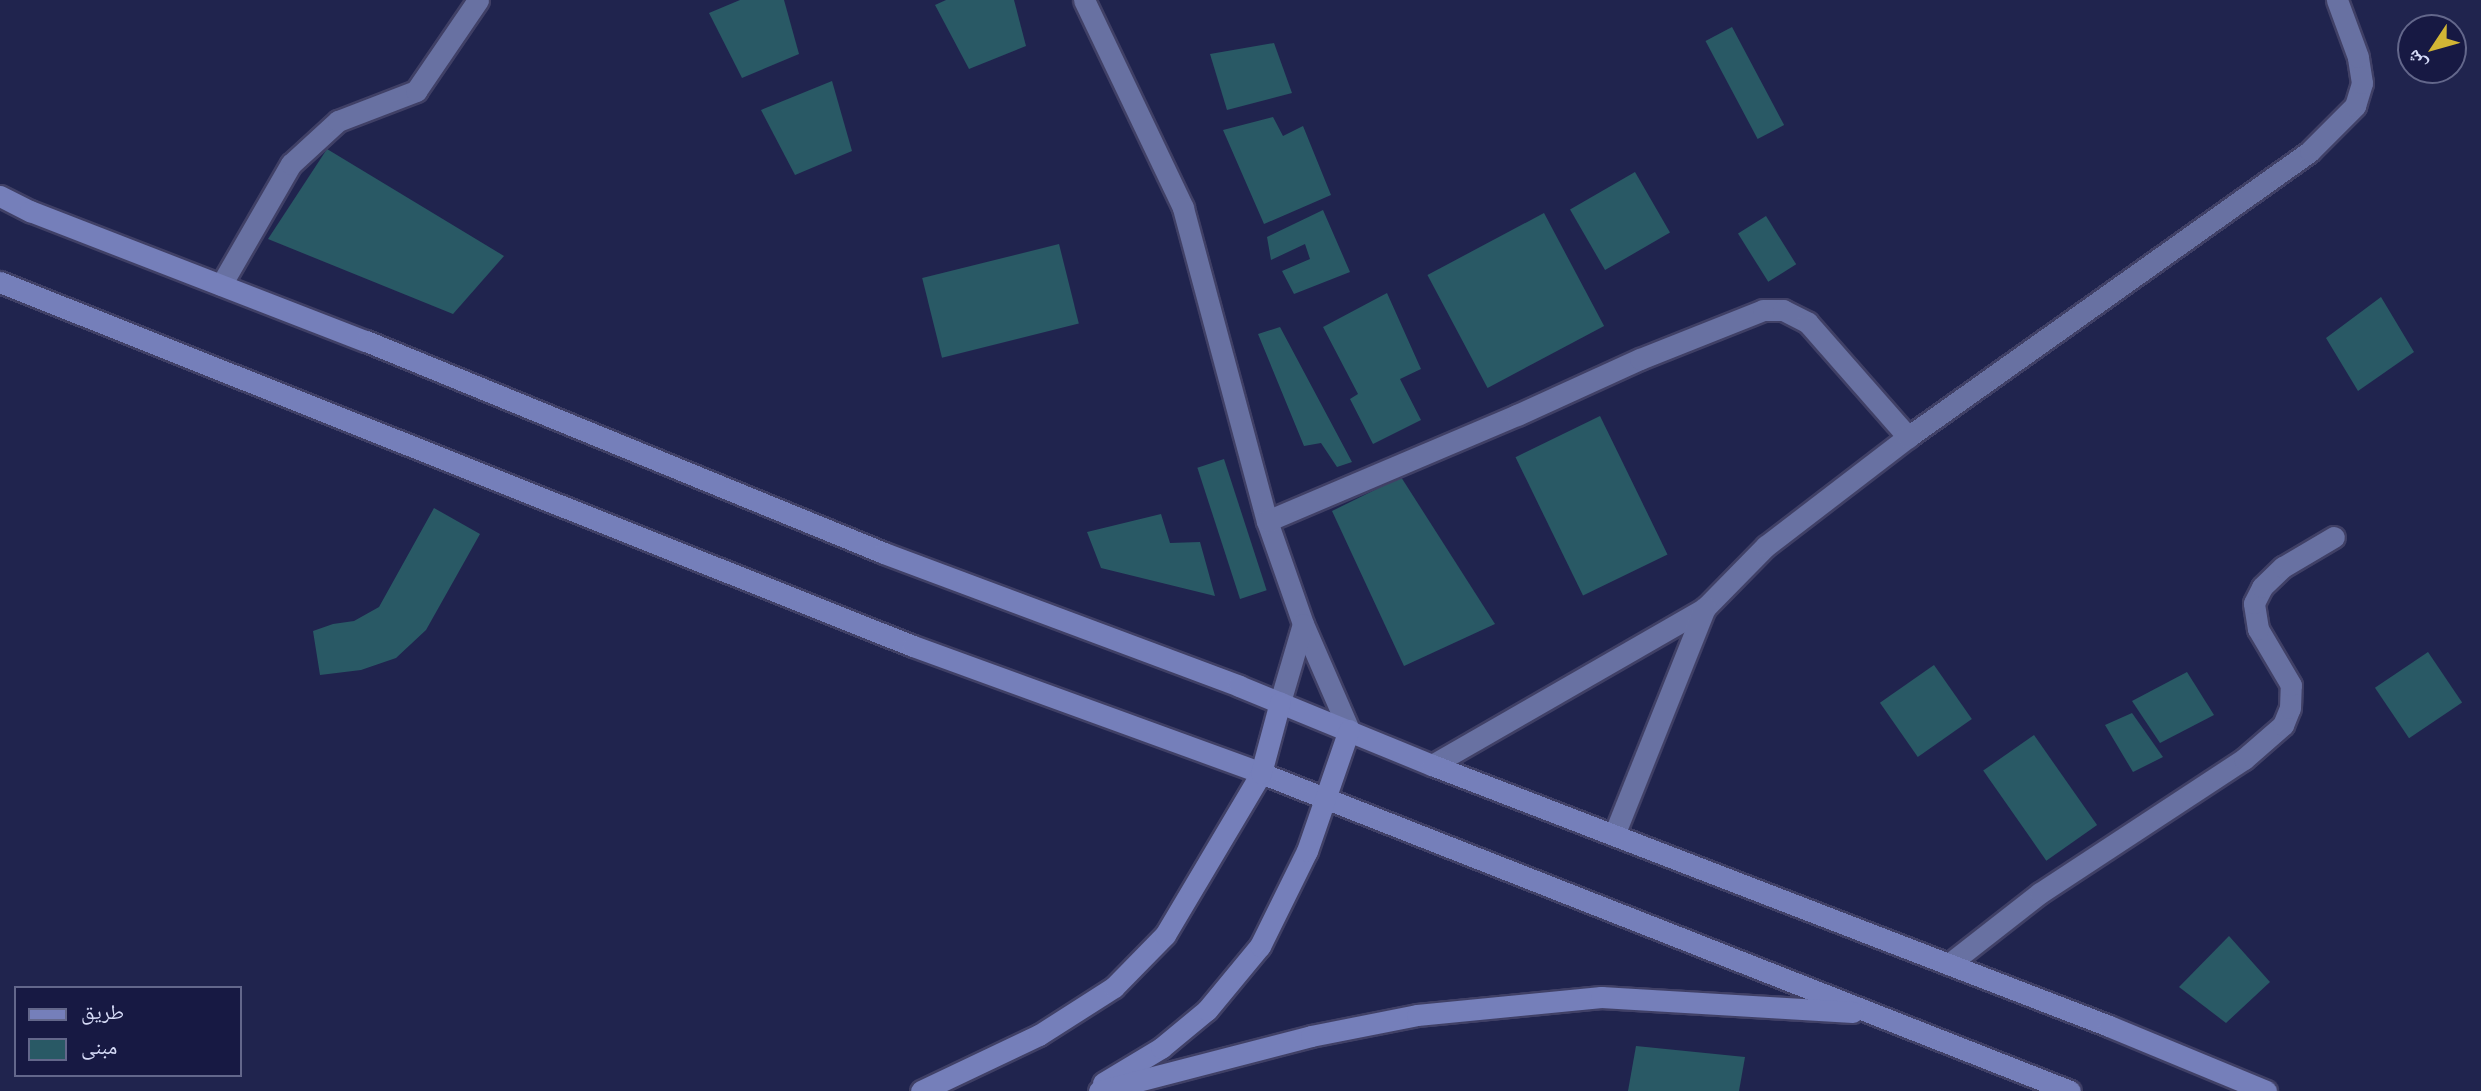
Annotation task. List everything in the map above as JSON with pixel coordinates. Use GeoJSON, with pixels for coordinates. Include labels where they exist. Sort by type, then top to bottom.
{"type":"FeatureCollection","features":[{"type":"Feature","properties":{"kind":"main road"},"geometry":{"type":"LineString","coordinates":[[0,196],[30,211],[884,553],[1280,702],[1432,765],[1948,964],[2266,1091]]}},
{"type":"Feature","properties":{"kind":"main road"},"geometry":{"type":"LineString","coordinates":[[0,282],[913,646],[1261,773],[2070,1091]]}},
{"type":"Feature","properties":{"kind":"main road"},"geometry":{"type":"LineString","coordinates":[[921,1091],[1039,1035],[1114,987],[1164,935],[1261,773],[1280,702]]}},
{"type":"Feature","properties":{"kind":"main road"},"geometry":{"type":"LineString","coordinates":[[1089,1091],[1161,1048],[1207,1010],[1260,946],[1307,851],[1349,730]]}},
{"type":"Feature","properties":{"kind":"main road"},"geometry":{"type":"LineString","coordinates":[[1099,1091],[1311,1036],[1417,1015],[1601,997],[1871,1013]]}},
{"type":"Feature","properties":{"kind":"street"},"geometry":{"type":"LineString","coordinates":[[220,285],[291,164],[338,121],[416,91],[478,0]]}},
{"type":"Feature","properties":{"kind":"street"},"geometry":{"type":"LineString","coordinates":[[1084,0],[1183,208],[1267,521],[1303,624],[1349,730]]}},
{"type":"Feature","properties":{"kind":"street"},"geometry":{"type":"LineString","coordinates":[[1432,765],[1705,608],[1766,546],[1908,437],[2311,151],[2341,124],[2356,106],[2362,83],[2358,57],[2337,0]]}},
{"type":"Feature","properties":{"kind":"street"},"geometry":{"type":"LineString","coordinates":[[1267,521],[1517,415],[1640,359],[1763,310],[1783,310],[1808,323],[1908,437]]}},
{"type":"Feature","properties":{"kind":"street"},"geometry":{"type":"LineString","coordinates":[[1948,964],[2040,892],[2244,759],[2283,725],[2290,708],[2291,685],[2258,629],[2254,603],[2262,587],[2283,567],[2334,537]]}},
{"type":"Feature","properties":{"kind":"street"},"geometry":{"type":"LineString","coordinates":[[1614,835],[1705,608]]}},
{"type":"Feature","properties":{"kind":"street"},"geometry":{"type":"LineString","coordinates":[[1280,702],[1303,624]]}},
{"type":"Feature","properties":{"kind":"building"},"geometry":{"type":"Polygon","coordinates":[[[740,0],[784,0],[799,54],[742,78],[709,13],[740,0]]]}},
{"type":"Feature","properties":{"kind":"building"},"geometry":{"type":"Polygon","coordinates":[[[946,0],[1014,0],[1026,46],[969,69],[935,5],[946,0]]]}},
{"type":"Feature","properties":{"kind":"building"},"geometry":{"type":"Polygon","coordinates":[[[1732,27],[1784,125],[1758,139],[1706,41],[1732,27]]]}},
{"type":"Feature","properties":{"kind":"building"},"geometry":{"type":"Polygon","coordinates":[[[1274,43],[1292,93],[1227,110],[1210,54],[1274,43]]]}},
{"type":"Feature","properties":{"kind":"building"},"geometry":{"type":"Polygon","coordinates":[[[832,81],[852,151],[795,175],[761,110],[832,81]]]}},
{"type":"Feature","properties":{"kind":"building"},"geometry":{"type":"Polygon","coordinates":[[[1273,117],[1283,136],[1303,126],[1331,195],[1264,224],[1223,130],[1273,117]]]}},
{"type":"Feature","properties":{"kind":"building"},"geometry":{"type":"Polygon","coordinates":[[[327,149],[504,256],[453,314],[268,239],[327,149]]]}},
{"type":"Feature","properties":{"kind":"building"},"geometry":{"type":"Polygon","coordinates":[[[1635,172],[1670,233],[1605,270],[1570,210],[1635,172]]]}},
{"type":"Feature","properties":{"kind":"building"},"geometry":{"type":"Polygon","coordinates":[[[1323,210],[1350,272],[1294,294],[1282,271],[1310,259],[1305,244],[1271,260],[1267,237],[1323,210]]]}},
{"type":"Feature","properties":{"kind":"building"},"geometry":{"type":"Polygon","coordinates":[[[1544,213],[1604,326],[1488,388],[1427,275],[1544,213]]]}},
{"type":"Feature","properties":{"kind":"building"},"geometry":{"type":"Polygon","coordinates":[[[1766,216],[1796,264],[1768,282],[1738,233],[1766,216]]]}},
{"type":"Feature","properties":{"kind":"building"},"geometry":{"type":"Polygon","coordinates":[[[1059,244],[1079,324],[942,358],[922,278],[1059,244]]]}},
{"type":"Feature","properties":{"kind":"building"},"geometry":{"type":"Polygon","coordinates":[[[1387,293],[1421,369],[1400,379],[1421,420],[1373,444],[1350,399],[1358,394],[1323,327],[1387,293]]]}},
{"type":"Feature","properties":{"kind":"building"},"geometry":{"type":"Polygon","coordinates":[[[2381,297],[2414,352],[2358,391],[2326,338],[2381,297]]]}},
{"type":"Feature","properties":{"kind":"building"},"geometry":{"type":"Polygon","coordinates":[[[1280,327],[1352,462],[1337,467],[1321,443],[1304,446],[1258,334],[1280,327]]]}},
{"type":"Feature","properties":{"kind":"building"},"geometry":{"type":"Polygon","coordinates":[[[1600,416],[1668,554],[1583,596],[1516,457],[1600,416]]]}},
{"type":"Feature","properties":{"kind":"building"},"geometry":{"type":"Polygon","coordinates":[[[1224,459],[1267,590],[1240,599],[1197,468],[1224,459]]]}},
{"type":"Feature","properties":{"kind":"building"},"geometry":{"type":"Polygon","coordinates":[[[1401,477],[1495,624],[1404,666],[1332,511],[1401,477]]]}},
{"type":"Feature","properties":{"kind":"building"},"geometry":{"type":"Polygon","coordinates":[[[434,508],[480,534],[426,630],[396,658],[361,670],[320,675],[313,631],[354,621],[379,607],[434,508]]]}},
{"type":"Feature","properties":{"kind":"building"},"geometry":{"type":"Polygon","coordinates":[[[1161,514],[1170,543],[1200,542],[1215,596],[1101,568],[1087,532],[1161,514]]]}},
{"type":"Feature","properties":{"kind":"building"},"geometry":{"type":"Polygon","coordinates":[[[2428,652],[2462,703],[2409,738],[2375,688],[2428,652]]]}},
{"type":"Feature","properties":{"kind":"building"},"geometry":{"type":"Polygon","coordinates":[[[1934,665],[1972,719],[1918,757],[1880,703],[1934,665]]]}},
{"type":"Feature","properties":{"kind":"building"},"geometry":{"type":"Polygon","coordinates":[[[2187,672],[2214,715],[2160,743],[2132,701],[2187,672]]]}},
{"type":"Feature","properties":{"kind":"building"},"geometry":{"type":"Polygon","coordinates":[[[2132,713],[2163,757],[2133,772],[2105,725],[2132,713]]]}},
{"type":"Feature","properties":{"kind":"building"},"geometry":{"type":"Polygon","coordinates":[[[2034,735],[2097,825],[2046,861],[1983,771],[2034,735]]]}},
{"type":"Feature","properties":{"kind":"building"},"geometry":{"type":"Polygon","coordinates":[[[2229,936],[2270,982],[2226,1023],[2179,987],[2229,936]]]}},
{"type":"Feature","properties":{"kind":"building"},"geometry":{"type":"Polygon","coordinates":[[[1636,1046],[1745,1057],[1739,1091],[1628,1091],[1636,1046]]]}}]}
